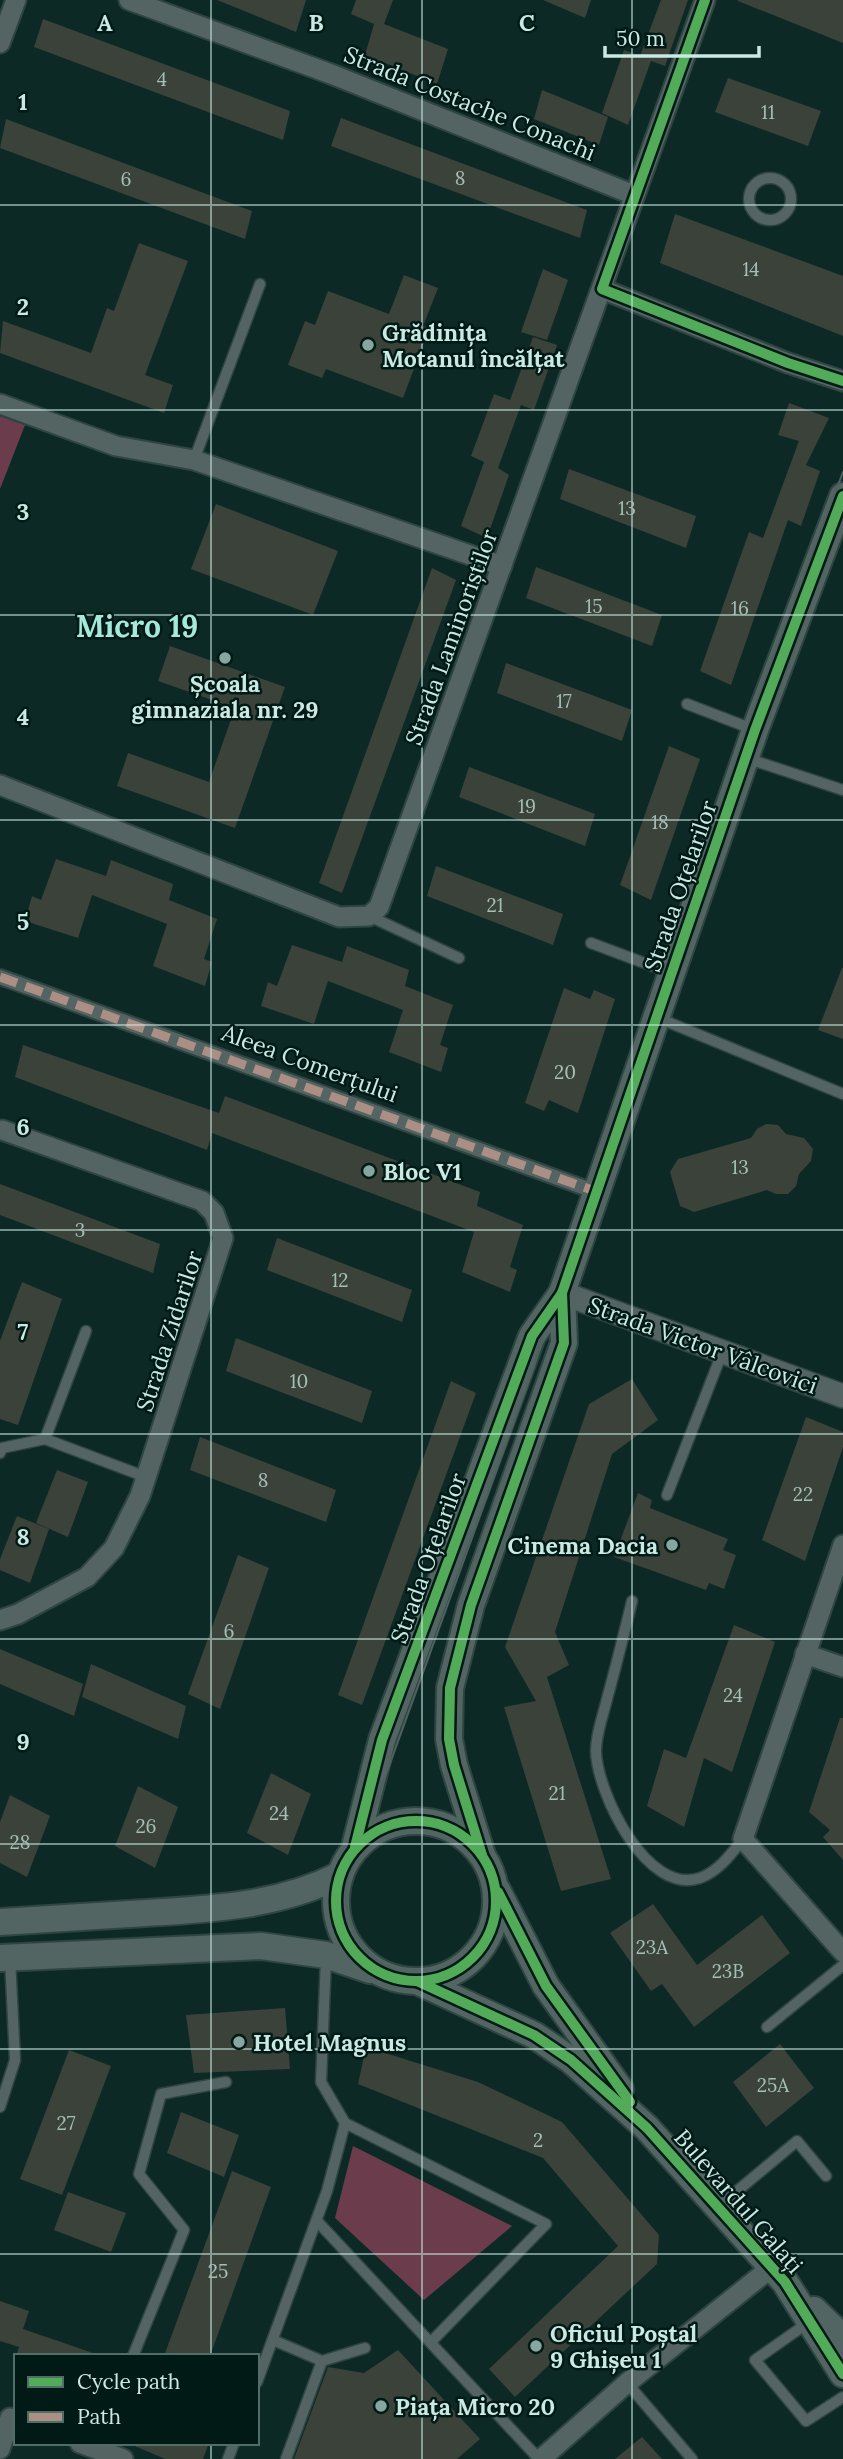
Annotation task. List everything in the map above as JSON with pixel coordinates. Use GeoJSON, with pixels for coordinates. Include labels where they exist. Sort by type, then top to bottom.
{"type":"FeatureCollection","features":[{"type":"Feature","properties":{"kind":"main road","name":"Strada Oțelarilor"},"geometry":{"type":"LineString","coordinates":[[355,1846],[382,1740],[532,1336],[562,1293],[601,1194],[657,1017],[755,730],[843,496]]}},
{"type":"Feature","properties":{"kind":"main road","name":"Strada Oțelarilor"},"geometry":{"type":"LineString","coordinates":[[482,1855],[454,1765],[449,1739],[450,1688],[471,1605],[564,1343],[562,1293]]}},
{"type":"Feature","properties":{"kind":"main road"},"geometry":{"type":"LineString","coordinates":[[5,1958],[261,1946],[326,1955],[385,1975],[419,1982],[445,1976],[469,1963],[486,1942],[496,1916],[497,1889],[492,1871],[482,1855],[462,1834],[436,1823],[408,1821],[382,1828],[355,1846],[340,1875],[336,1899],[339,1923],[348,1944],[364,1963],[385,1975]]}},
{"type":"Feature","properties":{"kind":"main road"},"geometry":{"type":"LineString","coordinates":[[0,1922],[219,1908],[310,1890],[340,1875]]}},
{"type":"Feature","properties":{"kind":"main road","name":"Bulevardul Galați"},"geometry":{"type":"LineString","coordinates":[[497,1889],[546,1986],[647,2128],[778,2275],[843,2338]]}},
{"type":"Feature","properties":{"kind":"main road","name":"Bulevardul Galați"},"geometry":{"type":"LineString","coordinates":[[419,1982],[534,2035],[571,2060],[647,2128]]}},
{"type":"Feature","properties":{"kind":"main road","name":"Bulevardul Galați"},"geometry":{"type":"LineString","coordinates":[[778,2275],[843,2374]]}},
{"type":"Feature","properties":{"kind":"street"},"geometry":{"type":"LineString","coordinates":[[0,43],[16,0]]}},
{"type":"Feature","properties":{"kind":"street","name":"Strada Costache Conachi"},"geometry":{"type":"LineString","coordinates":[[129,0],[344,79],[634,195]]}},
{"type":"Feature","properties":{"kind":"street","name":"Strada Laminoriștilor"},"geometry":{"type":"LineString","coordinates":[[369,916],[386,893],[705,0]]}},
{"type":"Feature","properties":{"kind":"street"},"geometry":{"type":"LineString","coordinates":[[602,289],[788,363],[843,381]]}},
{"type":"Feature","properties":{"kind":"street"},"geometry":{"type":"LineString","coordinates":[[0,404],[116,446],[194,460],[502,566]]}},
{"type":"Feature","properties":{"kind":"street"},"geometry":{"type":"LineString","coordinates":[[0,785],[339,917],[369,916]]}},
{"type":"Feature","properties":{"kind":"street","name":"Aleea Comerțului"},"geometry":{"type":"LineString","coordinates":[[0,977],[601,1194]]}},
{"type":"Feature","properties":{"kind":"street","name":"Strada Zidarilor"},"geometry":{"type":"LineString","coordinates":[[0,1620],[18,1614],[87,1577],[114,1548],[131,1518],[146,1477],[221,1250],[220,1225],[214,1213],[202,1201],[2,1130]]}},
{"type":"Feature","properties":{"kind":"street","name":"Strada Victor Vâlcovici"},"geometry":{"type":"LineString","coordinates":[[562,1293],[843,1396]]}},
{"type":"Feature","properties":{"kind":"street"},"geometry":{"type":"LineString","coordinates":[[843,1545],[743,1839],[843,1952]]}},
{"type":"Feature","properties":{"kind":"street"},"geometry":{"type":"LineString","coordinates":[[806,1654],[843,1667]]}},
{"type":"Feature","properties":{"kind":"street"},"geometry":{"type":"LineString","coordinates":[[540,2459],[627,2383],[778,2275]]}},
{"type":"Feature","properties":{"kind":"street"},"geometry":{"type":"LineString","coordinates":[[0,2449],[9,2417]]}},
{"type":"Feature","properties":{"kind":"street"},"geometry":{"type":"LineString","coordinates":[[100,2447],[123,2459]]}},
{"type":"Feature","properties":{"kind":"lane"},"geometry":{"type":"LineString","coordinates":[[772,178],[789,188],[789,208],[778,219],[762,219],[751,209],[749,193],[762,179],[772,178]]}},
{"type":"Feature","properties":{"kind":"lane"},"geometry":{"type":"LineString","coordinates":[[194,460],[260,284]]}},
{"type":"Feature","properties":{"kind":"lane"},"geometry":{"type":"LineString","coordinates":[[687,704],[755,730]]}},
{"type":"Feature","properties":{"kind":"lane"},"geometry":{"type":"LineString","coordinates":[[746,758],[843,790]]}},
{"type":"Feature","properties":{"kind":"lane"},"geometry":{"type":"LineString","coordinates":[[369,916],[459,958]]}},
{"type":"Feature","properties":{"kind":"lane"},"geometry":{"type":"LineString","coordinates":[[591,943],[672,973]]}},
{"type":"Feature","properties":{"kind":"lane"},"geometry":{"type":"LineString","coordinates":[[657,1017],[843,1094]]}},
{"type":"Feature","properties":{"kind":"lane"},"geometry":{"type":"LineString","coordinates":[[45,1439],[86,1331]]}},
{"type":"Feature","properties":{"kind":"lane"},"geometry":{"type":"LineString","coordinates":[[667,1495],[723,1352]]}},
{"type":"Feature","properties":{"kind":"lane"},"geometry":{"type":"LineString","coordinates":[[0,1453],[2,1448],[45,1439],[146,1477]]}},
{"type":"Feature","properties":{"kind":"lane"},"geometry":{"type":"LineString","coordinates":[[632,1601],[600,1726],[596,1753],[606,1792],[617,1818],[632,1846],[655,1867],[677,1878],[699,1878],[724,1863],[743,1839]]}},
{"type":"Feature","properties":{"kind":"lane"},"geometry":{"type":"LineString","coordinates":[[326,1955],[321,2082],[345,2123],[546,2224],[431,2343]]}},
{"type":"Feature","properties":{"kind":"lane"},"geometry":{"type":"LineString","coordinates":[[0,2107],[15,2060],[5,1958]]}},
{"type":"Feature","properties":{"kind":"lane"},"geometry":{"type":"LineString","coordinates":[[767,2027],[843,1965]]}},
{"type":"Feature","properties":{"kind":"lane"},"geometry":{"type":"LineString","coordinates":[[134,2354],[184,2230],[139,2174],[161,2094],[226,2082]]}},
{"type":"Feature","properties":{"kind":"lane"},"geometry":{"type":"LineString","coordinates":[[259,2377],[317,2221],[345,2123]]}},
{"type":"Feature","properties":{"kind":"lane"},"geometry":{"type":"LineString","coordinates":[[718,2208],[797,2141],[826,2176]]}},
{"type":"Feature","properties":{"kind":"lane"},"geometry":{"type":"LineString","coordinates":[[317,2221],[540,2459]]}},
{"type":"Feature","properties":{"kind":"lane"},"geometry":{"type":"LineString","coordinates":[[809,2322],[755,2360],[806,2421],[843,2397]]}},
{"type":"Feature","properties":{"kind":"lane"},"geometry":{"type":"LineString","coordinates":[[273,2340],[322,2361],[365,2348]]}},
{"type":"Feature","properties":{"kind":"lane"},"geometry":{"type":"LineString","coordinates":[[286,2459],[322,2361]]}},
{"type":"Feature","properties":{"kind":"lane"},"geometry":{"type":"LineString","coordinates":[[627,2383],[692,2459]]}},
{"type":"Feature","properties":{"kind":"shaded area"},"geometry":{"type":"Polygon","coordinates":[[[0,416],[25,425],[0,489],[0,416]]]}},
{"type":"Feature","properties":{"kind":"shaded area"},"geometry":{"type":"Polygon","coordinates":[[[353,2146],[512,2226],[424,2300],[335,2218],[353,2146]]]}},
{"type":"Feature","properties":{"kind":"building"},"geometry":{"type":"Polygon","coordinates":[[[217,0],[306,0],[296,32],[217,0]]]}},
{"type":"Feature","properties":{"kind":"building"},"geometry":{"type":"Polygon","coordinates":[[[356,0],[393,0],[384,24],[448,49],[437,84],[365,55],[374,24],[351,14],[356,0]]]}},
{"type":"Feature","properties":{"kind":"building"},"geometry":{"type":"Polygon","coordinates":[[[543,0],[591,0],[585,18],[543,0]]]}},
{"type":"Feature","properties":{"kind":"building"},"geometry":{"type":"Polygon","coordinates":[[[661,0],[688,0],[665,66],[651,61],[628,125],[602,113],[624,50],[640,56],[661,0]]]}},
{"type":"Feature","properties":{"kind":"building"},"geometry":{"type":"Polygon","coordinates":[[[843,0],[843,43],[738,1],[843,0]]]}},
{"type":"Feature","properties":{"kind":"building"},"geometry":{"type":"Polygon","coordinates":[[[43,19],[290,111],[283,140],[34,47],[43,19]]]}},
{"type":"Feature","properties":{"kind":"building"},"geometry":{"type":"Polygon","coordinates":[[[728,78],[821,111],[808,146],[715,112],[728,78]]]}},
{"type":"Feature","properties":{"kind":"building"},"geometry":{"type":"Polygon","coordinates":[[[542,90],[608,117],[599,145],[534,119],[542,90]]]}},
{"type":"Feature","properties":{"kind":"building"},"geometry":{"type":"Polygon","coordinates":[[[341,118],[587,210],[580,238],[331,146],[341,118]]]}},
{"type":"Feature","properties":{"kind":"building"},"geometry":{"type":"Polygon","coordinates":[[[6,119],[252,211],[245,239],[0,148],[6,119]]]}},
{"type":"Feature","properties":{"kind":"building"},"geometry":{"type":"Polygon","coordinates":[[[675,214],[843,276],[843,336],[660,263],[675,214]]]}},
{"type":"Feature","properties":{"kind":"building"},"geometry":{"type":"Polygon","coordinates":[[[139,243],[188,261],[145,375],[173,385],[164,413],[0,353],[3,321],[91,353],[107,308],[114,311],[139,243]]]}},
{"type":"Feature","properties":{"kind":"building"},"geometry":{"type":"Polygon","coordinates":[[[543,269],[568,280],[547,340],[521,332],[543,269]]]}},
{"type":"Feature","properties":{"kind":"building"},"geometry":{"type":"Polygon","coordinates":[[[404,275],[438,288],[423,326],[429,329],[403,398],[326,369],[322,378],[288,365],[305,321],[315,325],[328,291],[389,314],[404,275]]]}},
{"type":"Feature","properties":{"kind":"building"},"geometry":{"type":"Polygon","coordinates":[[[533,337],[557,345],[534,410],[521,405],[498,468],[509,475],[487,538],[461,526],[484,462],[471,456],[494,394],[510,400],[533,337]]]}},
{"type":"Feature","properties":{"kind":"building"},"geometry":{"type":"Polygon","coordinates":[[[789,403],[829,418],[806,465],[820,471],[801,526],[788,520],[731,685],[700,671],[749,532],[763,538],[799,441],[778,435],[789,403]]]}},
{"type":"Feature","properties":{"kind":"building"},"geometry":{"type":"Polygon","coordinates":[[[569,469],[696,516],[686,548],[560,499],[569,469]]]}},
{"type":"Feature","properties":{"kind":"building"},"geometry":{"type":"Polygon","coordinates":[[[216,504],[338,551],[313,615],[191,569],[216,504]]]}},
{"type":"Feature","properties":{"kind":"building"},"geometry":{"type":"Polygon","coordinates":[[[536,567],[662,615],[652,646],[526,598],[536,567]]]}},
{"type":"Feature","properties":{"kind":"building"},"geometry":{"type":"Polygon","coordinates":[[[432,568],[456,580],[342,893],[319,883],[432,568]]]}},
{"type":"Feature","properties":{"kind":"building"},"geometry":{"type":"Polygon","coordinates":[[[170,646],[285,687],[235,828],[117,786],[128,753],[209,782],[235,708],[158,681],[170,646]]]}},
{"type":"Feature","properties":{"kind":"building"},"geometry":{"type":"Polygon","coordinates":[[[506,663],[632,710],[622,741],[497,693],[506,663]]]}},
{"type":"Feature","properties":{"kind":"building"},"geometry":{"type":"Polygon","coordinates":[[[669,746],[700,759],[651,900],[620,885],[669,746]]]}},
{"type":"Feature","properties":{"kind":"building"},"geometry":{"type":"Polygon","coordinates":[[[469,767],[595,814],[585,846],[459,797],[469,767]]]}},
{"type":"Feature","properties":{"kind":"building"},"geometry":{"type":"Polygon","coordinates":[[[56,859],[106,876],[111,860],[173,884],[169,900],[217,919],[204,959],[212,962],[205,986],[153,966],[167,924],[92,895],[78,938],[25,921],[32,896],[41,900],[56,859]]]}},
{"type":"Feature","properties":{"kind":"building"},"geometry":{"type":"Polygon","coordinates":[[[436,866],[563,914],[553,945],[427,896],[436,866]]]}},
{"type":"Feature","properties":{"kind":"building"},"geometry":{"type":"Polygon","coordinates":[[[292,945],[342,962],[347,946],[409,970],[405,986],[453,1005],[440,1045],[448,1048],[441,1072],[389,1052],[403,1010],[328,981],[314,1024],[261,1006],[268,982],[277,986],[292,945]]]}},
{"type":"Feature","properties":{"kind":"building"},"geometry":{"type":"Polygon","coordinates":[[[843,968],[843,1039],[818,1030],[843,968]]]}},
{"type":"Feature","properties":{"kind":"building"},"geometry":{"type":"Polygon","coordinates":[[[564,988],[590,999],[594,990],[615,999],[578,1113],[549,1100],[544,1111],[525,1103],[564,988]]]}},
{"type":"Feature","properties":{"kind":"building","name":"Bloc V1"},"geometry":{"type":"Polygon","coordinates":[[[23,1045],[219,1113],[225,1096],[480,1192],[477,1206],[523,1225],[510,1267],[517,1270],[510,1292],[462,1272],[474,1232],[212,1133],[207,1150],[15,1077],[23,1045]]]}},
{"type":"Feature","properties":{"kind":"building"},"geometry":{"type":"Polygon","coordinates":[[[766,1124],[778,1125],[786,1134],[804,1138],[813,1149],[811,1161],[799,1174],[796,1186],[788,1194],[776,1194],[767,1190],[694,1212],[680,1206],[670,1172],[678,1159],[751,1138],[757,1129],[766,1124]]]}},
{"type":"Feature","properties":{"kind":"building"},"geometry":{"type":"Polygon","coordinates":[[[0,1184],[160,1244],[153,1273],[0,1215],[0,1184]]]}},
{"type":"Feature","properties":{"kind":"building"},"geometry":{"type":"Polygon","coordinates":[[[277,1238],[412,1290],[402,1322],[267,1270],[277,1238]]]}},
{"type":"Feature","properties":{"kind":"building"},"geometry":{"type":"Polygon","coordinates":[[[22,1282],[62,1299],[18,1425],[0,1419],[0,1341],[22,1282]]]}},
{"type":"Feature","properties":{"kind":"building"},"geometry":{"type":"Polygon","coordinates":[[[236,1338],[372,1391],[362,1423],[226,1371],[236,1338]]]}},
{"type":"Feature","properties":{"kind":"building"},"geometry":{"type":"Polygon","coordinates":[[[632,1379],[658,1420],[612,1454],[555,1632],[569,1665],[547,1677],[611,1879],[561,1891],[504,1707],[536,1701],[505,1647],[589,1404],[632,1379]]]}},
{"type":"Feature","properties":{"kind":"building"},"geometry":{"type":"Polygon","coordinates":[[[451,1381],[476,1393],[362,1705],[338,1695],[451,1381]]]}},
{"type":"Feature","properties":{"kind":"building"},"geometry":{"type":"Polygon","coordinates":[[[806,1417],[843,1432],[843,1447],[805,1561],[762,1540],[806,1417]]]}},
{"type":"Feature","properties":{"kind":"building"},"geometry":{"type":"Polygon","coordinates":[[[200,1437],[336,1490],[326,1522],[190,1470],[200,1437]]]}},
{"type":"Feature","properties":{"kind":"building"},"geometry":{"type":"Polygon","coordinates":[[[57,1470],[88,1482],[68,1537],[36,1523],[57,1470]]]}},
{"type":"Feature","properties":{"kind":"building","name":"Cinema Dacia"},"geometry":{"type":"Polygon","coordinates":[[[638,1493],[652,1500],[650,1508],[728,1539],[723,1550],[736,1555],[724,1589],[709,1583],[706,1590],[614,1557],[638,1493]]]}},
{"type":"Feature","properties":{"kind":"building"},"geometry":{"type":"Polygon","coordinates":[[[17,1516],[49,1529],[30,1583],[0,1570],[0,1559],[17,1516]]]}},
{"type":"Feature","properties":{"kind":"building"},"geometry":{"type":"Polygon","coordinates":[[[238,1555],[269,1568],[220,1709],[188,1694],[238,1555]]]}},
{"type":"Feature","properties":{"kind":"building"},"geometry":{"type":"Polygon","coordinates":[[[734,1625],[775,1642],[732,1772],[704,1758],[684,1827],[647,1806],[664,1749],[686,1758],[734,1625]]]}},
{"type":"Feature","properties":{"kind":"building"},"geometry":{"type":"Polygon","coordinates":[[[0,1649],[83,1684],[74,1716],[0,1684],[0,1649]]]}},
{"type":"Feature","properties":{"kind":"building"},"geometry":{"type":"Polygon","coordinates":[[[91,1664],[186,1706],[178,1739],[82,1697],[91,1664]]]}},
{"type":"Feature","properties":{"kind":"building"},"geometry":{"type":"Polygon","coordinates":[[[840,1718],[843,1718],[843,1860],[823,1837],[830,1830],[809,1812],[840,1718]]]}},
{"type":"Feature","properties":{"kind":"building"},"geometry":{"type":"Polygon","coordinates":[[[271,1773],[311,1794],[288,1855],[247,1833],[271,1773]]]}},
{"type":"Feature","properties":{"kind":"building"},"geometry":{"type":"Polygon","coordinates":[[[138,1786],[178,1807],[155,1868],[115,1846],[138,1786]]]}},
{"type":"Feature","properties":{"kind":"building"},"geometry":{"type":"Polygon","coordinates":[[[10,1795],[50,1816],[27,1877],[0,1863],[0,1822],[10,1795]]]}},
{"type":"Feature","properties":{"kind":"building"},"geometry":{"type":"Polygon","coordinates":[[[653,1904],[697,1965],[762,1915],[790,1953],[694,2027],[662,1984],[651,1991],[610,1933],[653,1904]]]}},
{"type":"Feature","properties":{"kind":"building","name":"Hotel Magnus"},"geometry":{"type":"Polygon","coordinates":[[[285,2008],[290,2069],[194,2073],[186,2015],[285,2008]]]}},
{"type":"Feature","properties":{"kind":"building"},"geometry":{"type":"Polygon","coordinates":[[[780,2044],[814,2088],[766,2127],[733,2082],[780,2044]]]}},
{"type":"Feature","properties":{"kind":"building"},"geometry":{"type":"Polygon","coordinates":[[[366,2047],[478,2082],[562,2122],[659,2235],[657,2264],[515,2397],[489,2369],[618,2246],[543,2158],[358,2084],[366,2047]]]}},
{"type":"Feature","properties":{"kind":"building"},"geometry":{"type":"Polygon","coordinates":[[[69,2050],[111,2066],[62,2195],[20,2179],[69,2050]]]}},
{"type":"Feature","properties":{"kind":"building"},"geometry":{"type":"Polygon","coordinates":[[[181,2112],[239,2135],[224,2177],[167,2153],[181,2112]]]}},
{"type":"Feature","properties":{"kind":"building"},"geometry":{"type":"Polygon","coordinates":[[[232,2171],[271,2187],[211,2354],[165,2354],[232,2171]]]}},
{"type":"Feature","properties":{"kind":"building"},"geometry":{"type":"Polygon","coordinates":[[[68,2192],[126,2213],[111,2252],[54,2230],[68,2192]]]}},
{"type":"Feature","properties":{"kind":"building"},"geometry":{"type":"Polygon","coordinates":[[[0,2301],[29,2311],[23,2329],[93,2353],[17,2354],[19,2347],[0,2341],[0,2301]]]}},
{"type":"Feature","properties":{"kind":"building","name":"Piața Micro 20"},"geometry":{"type":"Polygon","coordinates":[[[398,2350],[480,2439],[457,2459],[294,2459],[328,2367],[364,2373],[398,2350]]]}},
{"type":"Feature","properties":{"kind":"building"},"geometry":{"type":"Polygon","coordinates":[[[642,2437],[662,2459],[615,2459],[642,2437]]]}},
{"type":"Feature","properties":{"kind":"building"},"geometry":{"type":"Polygon","coordinates":[[[133,2445],[208,2445],[203,2459],[165,2459],[133,2445]]]}},
{"type":"Feature","properties":{"kind":"tram line"},"geometry":{"type":"LineString","coordinates":[[843,472],[747,727],[643,1045],[549,1311],[534,1367],[348,1879],[346,1895],[352,1928],[371,1955],[399,1972],[432,1974],[448,1968],[472,1948],[487,1920],[489,1889],[447,1778],[441,1718],[448,1677],[476,1622],[554,1402],[559,1369],[555,1336],[563,1308],[763,733],[843,516]]}},
{"type":"Feature","properties":{"kind":"tram line"},"geometry":{"type":"LineString","coordinates":[[467,1580],[530,1402]]}},
{"type":"Feature","properties":{"kind":"marked path"},"geometry":{"type":"LineString","coordinates":[[0,977],[600,1193]]}},
{"type":"Feature","properties":{"kind":"cycle path"},"geometry":{"type":"LineString","coordinates":[[705,0],[602,289],[788,363],[843,381]]}},
{"type":"Feature","properties":{"kind":"cycle path"},"geometry":{"type":"LineString","coordinates":[[355,1847],[382,1740],[532,1336],[562,1293],[755,730],[843,496]]}},
{"type":"Feature","properties":{"kind":"cycle path"},"geometry":{"type":"LineString","coordinates":[[482,1855],[454,1765],[449,1739],[450,1688],[471,1605],[564,1343],[562,1293]]}},
{"type":"Feature","properties":{"kind":"cycle path"},"geometry":{"type":"LineString","coordinates":[[416,1821],[447,1827],[473,1844],[490,1870],[496,1901],[490,1932],[473,1958],[447,1975],[416,1981],[385,1975],[359,1958],[342,1932],[336,1901],[342,1870],[359,1844],[385,1827],[416,1821]]}},
{"type":"Feature","properties":{"kind":"cycle path"},"geometry":{"type":"LineString","coordinates":[[498,1892],[546,1986],[630,2102]]}},
{"type":"Feature","properties":{"kind":"cycle path"},"geometry":{"type":"LineString","coordinates":[[419,1982],[534,2035],[571,2060],[647,2128],[785,2282],[843,2374]]}},
{"type":"Feature","properties":{"kind":"place","name":"Grădinița Motanul încălțat"},"geometry":{"type":"Point","coordinates":[368,345]}},
{"type":"Feature","properties":{"kind":"place","name":"Școala gimnaziala nr. 29"},"geometry":{"type":"Point","coordinates":[225,658]}},
{"type":"Feature","properties":{"kind":"place","name":"Bloc V1"},"geometry":{"type":"Point","coordinates":[369,1171]}},
{"type":"Feature","properties":{"kind":"place","name":"Cinema Dacia"},"geometry":{"type":"Point","coordinates":[672,1545]}},
{"type":"Feature","properties":{"kind":"place","name":"Hotel Magnus"},"geometry":{"type":"Point","coordinates":[239,2042]}},
{"type":"Feature","properties":{"kind":"place","name":"Oficiul Poștal 9 Ghișeu 1"},"geometry":{"type":"Point","coordinates":[536,2346]}},
{"type":"Feature","properties":{"kind":"place","name":"Piața Micro 20"},"geometry":{"type":"Point","coordinates":[381,2406]}},
{"type":"Feature","properties":{"kind":"district","name":"Micro 19"},"geometry":{"type":"Point","coordinates":[137,626]}}]}
